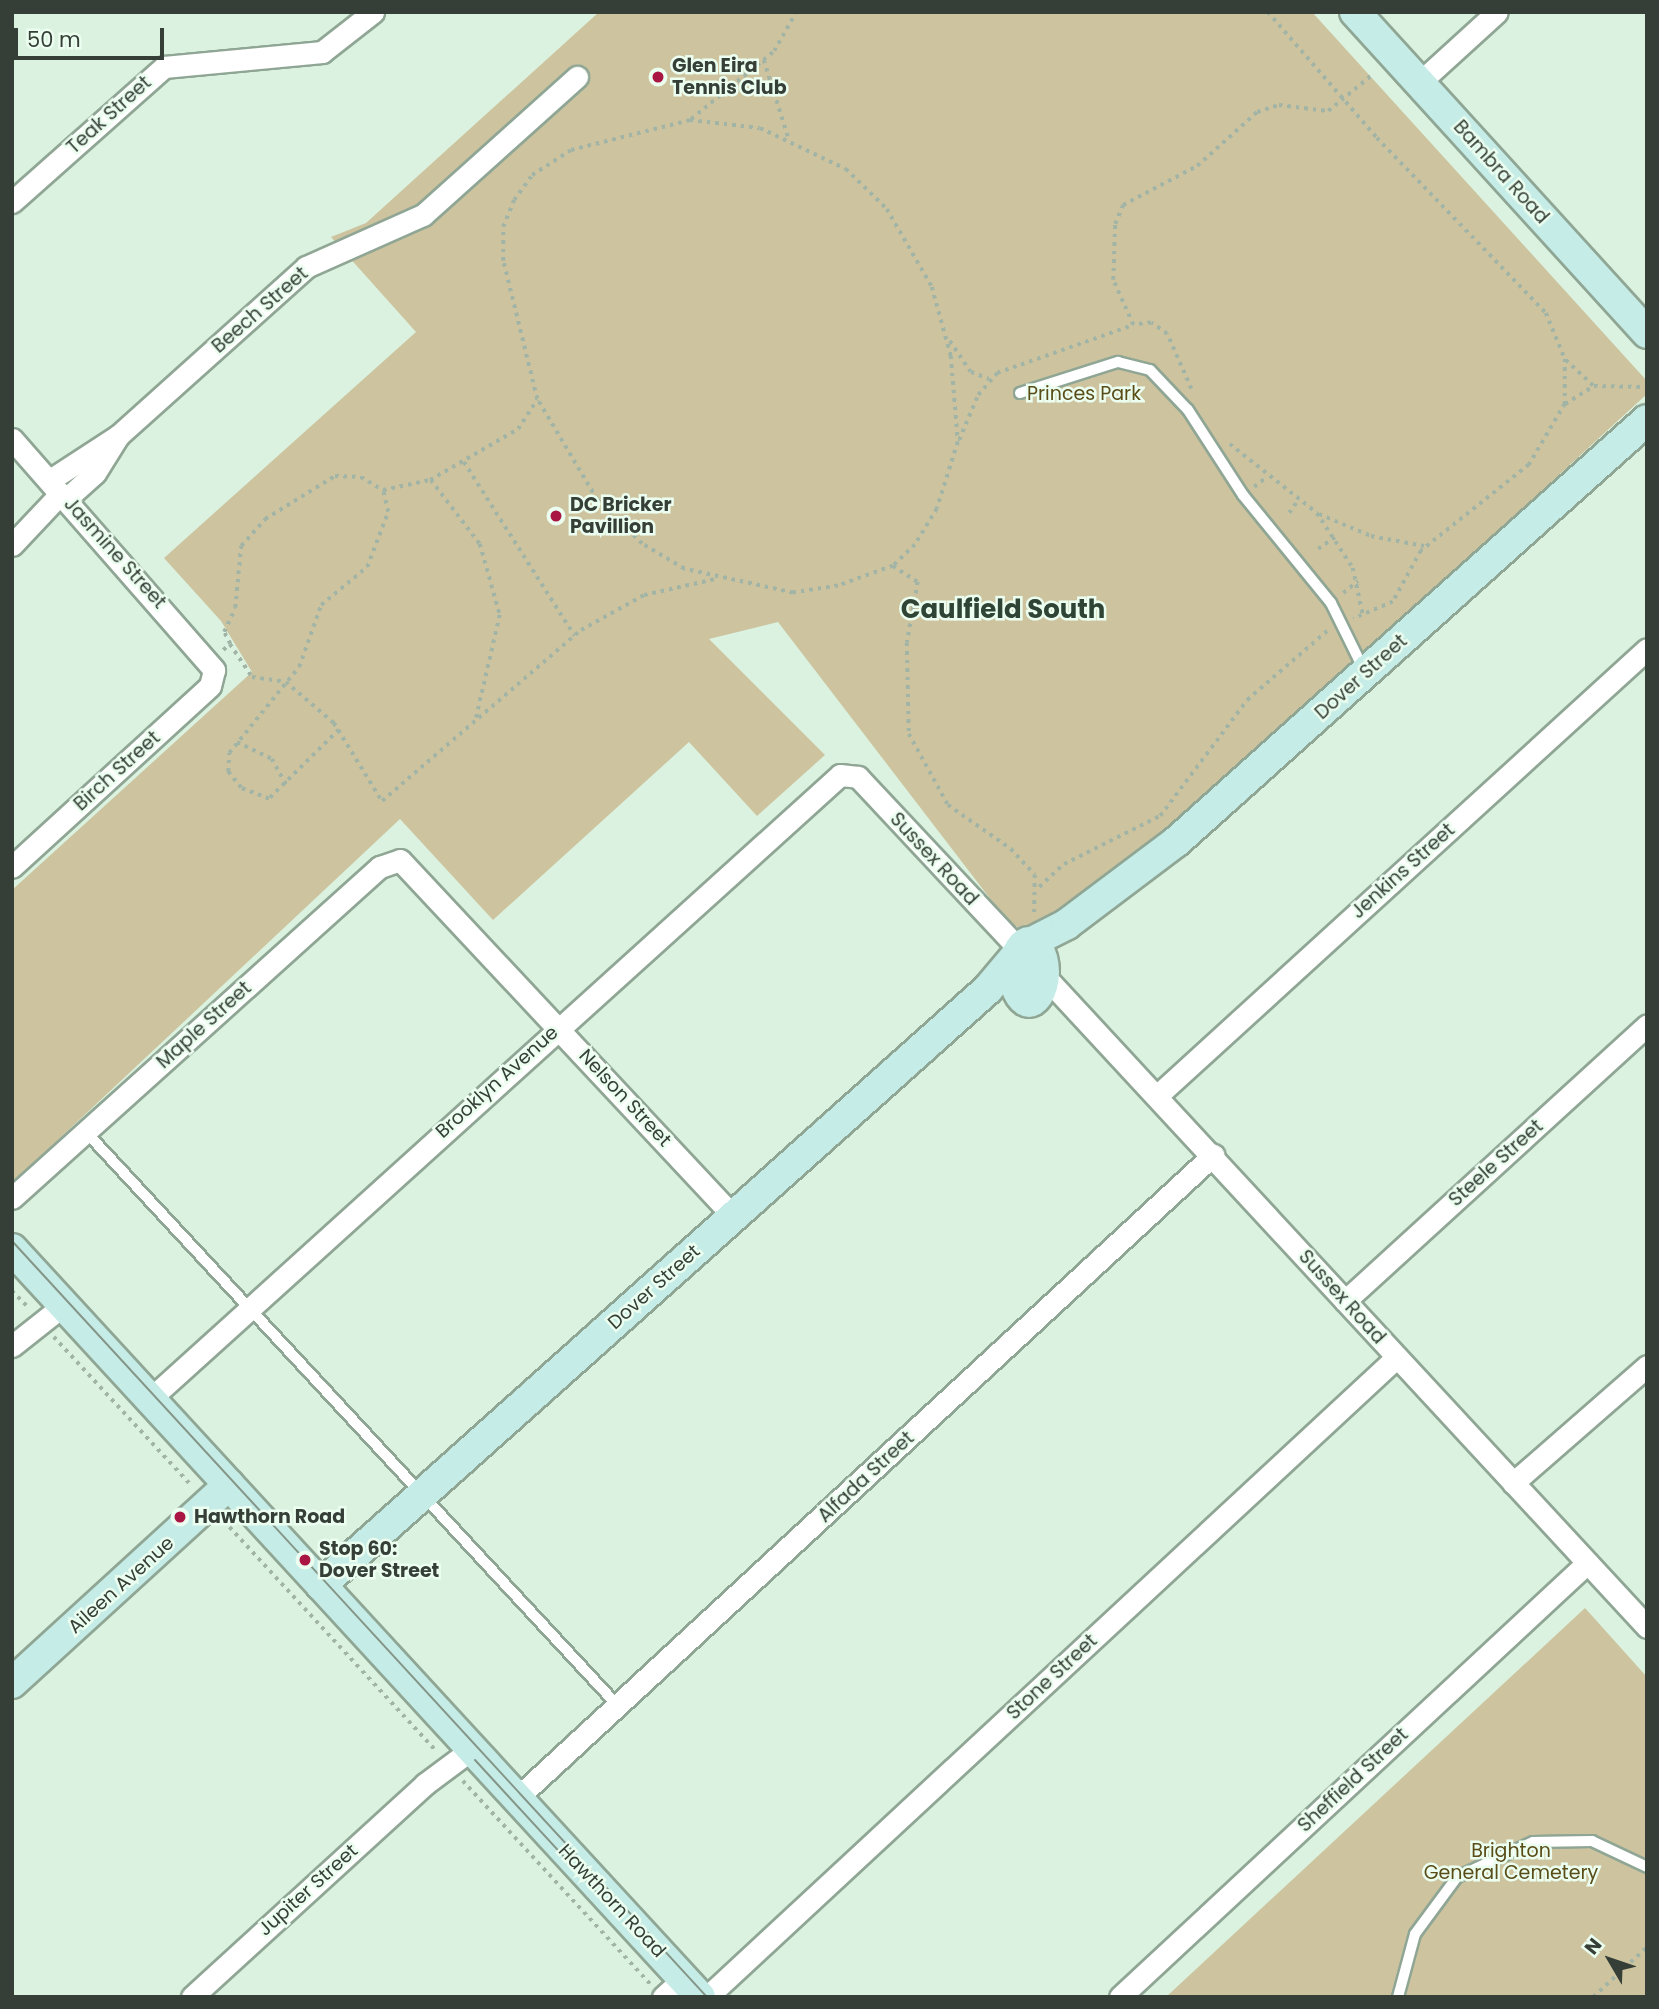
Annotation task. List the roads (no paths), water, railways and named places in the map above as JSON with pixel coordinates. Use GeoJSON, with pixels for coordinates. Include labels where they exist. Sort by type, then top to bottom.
{"type":"FeatureCollection","features":[{"type":"Feature","properties":{"kind":"street","name":"Teak Street"},"geometry":{"type":"LineString","coordinates":[[12,202],[164,67],[322,52],[373,12]]}},
{"type":"Feature","properties":{"kind":"street","name":"Bambra Road"},"geometry":{"type":"LineString","coordinates":[[1355,12],[1642,319]]}},
{"type":"Feature","properties":{"kind":"street"},"geometry":{"type":"LineString","coordinates":[[1419,83],[1497,12]]}},
{"type":"Feature","properties":{"kind":"street","name":"Beech Street"},"geometry":{"type":"LineString","coordinates":[[14,543],[62,494],[95,472],[119,435],[306,267],[412,223],[577,77]]}},
{"type":"Feature","properties":{"kind":"street","name":"Dover Street"},"geometry":{"type":"LineString","coordinates":[[321,1585],[1028,952],[1176,842],[1647,420]]}},
{"type":"Feature","properties":{"kind":"street","name":"Jasmine Street"},"geometry":{"type":"LineString","coordinates":[[12,439],[212,665]]}},
{"type":"Feature","properties":{"kind":"street","name":"Jenkins Street"},"geometry":{"type":"LineString","coordinates":[[1159,1094],[1647,649]]}},
{"type":"Feature","properties":{"kind":"street","name":"Birch Street"},"geometry":{"type":"LineString","coordinates":[[12,867],[202,694],[212,665]]}},
{"type":"Feature","properties":{"kind":"street","name":"Sussex Road"},"geometry":{"type":"LineString","coordinates":[[849,774],[987,917],[1028,952],[1647,1627]]}},
{"type":"Feature","properties":{"kind":"street","name":"Brooklyn Avenue"},"geometry":{"type":"LineString","coordinates":[[150,1399],[825,785],[849,774]]}},
{"type":"Feature","properties":{"kind":"street","name":"Nelson Street"},"geometry":{"type":"LineString","coordinates":[[400,860],[559,1026],[733,1216]]}},
{"type":"Feature","properties":{"kind":"street","name":"Maple Street"},"geometry":{"type":"LineString","coordinates":[[12,1198],[380,867],[400,860]]}},
{"type":"Feature","properties":{"kind":"street","name":"Steele Street"},"geometry":{"type":"LineString","coordinates":[[1346,1301],[1647,1025]]}},
{"type":"Feature","properties":{"kind":"street","name":"Alfada Street"},"geometry":{"type":"LineString","coordinates":[[517,1798],[1213,1155]]}},
{"type":"Feature","properties":{"kind":"street","name":"Hawthorn Road"},"geometry":{"type":"LineString","coordinates":[[12,1249],[49,1309],[150,1399],[517,1798],[682,1991]]}},
{"type":"Feature","properties":{"kind":"street"},"geometry":{"type":"LineString","coordinates":[[12,1343],[49,1309]]}},
{"type":"Feature","properties":{"kind":"street","name":"Stone Street"},"geometry":{"type":"LineString","coordinates":[[706,1997],[1397,1357]]}},
{"type":"Feature","properties":{"kind":"street"},"geometry":{"type":"LineString","coordinates":[[1513,1483],[1647,1366]]}},
{"type":"Feature","properties":{"kind":"street","name":"Aileen Avenue"},"geometry":{"type":"LineString","coordinates":[[12,1682],[229,1485]]}},
{"type":"Feature","properties":{"kind":"street","name":"Sheffield Street"},"geometry":{"type":"LineString","coordinates":[[1120,1997],[1587,1563]]}},
{"type":"Feature","properties":{"kind":"street","name":"Jupiter Street"},"geometry":{"type":"LineString","coordinates":[[192,1997],[467,1744]]}},
{"type":"Feature","properties":{"kind":"lane"},"geometry":{"type":"LineString","coordinates":[[1020,393],[1118,362],[1150,370],[1188,410],[1243,495],[1341,624],[1365,673]]}},
{"type":"Feature","properties":{"kind":"lane"},"geometry":{"type":"LineString","coordinates":[[86,1132],[618,1706]]}},
{"type":"Feature","properties":{"kind":"lane"},"geometry":{"type":"LineString","coordinates":[[1398,1997],[1415,1934],[1457,1877],[1533,1842],[1592,1841],[1647,1867]]}},
{"type":"Feature","properties":{"kind":"tram line"},"geometry":{"type":"LineString","coordinates":[[12,1241],[707,1997]]}},
{"type":"Feature","properties":{"kind":"tram line"},"geometry":{"type":"LineString","coordinates":[[475,1760],[603,1899]]}},
{"type":"Feature","properties":{"kind":"place","name":"Glen Eira Tennis Club"},"geometry":{"type":"Point","coordinates":[658,77]}},
{"type":"Feature","properties":{"kind":"place","name":"DC Bricker Pavillion"},"geometry":{"type":"Point","coordinates":[556,516]}},
{"type":"Feature","properties":{"kind":"place","name":"Hawthorn Road"},"geometry":{"type":"Point","coordinates":[180,1517]}},
{"type":"Feature","properties":{"kind":"place","name":"Stop 60: Dover Street"},"geometry":{"type":"Point","coordinates":[305,1560]}},
{"type":"Feature","properties":{"kind":"district","name":"Caulfield South"},"geometry":{"type":"Point","coordinates":[1003,610]}},
{"type":"Feature","properties":{"kind":"park label","name":"Princes Park"},"geometry":{"type":"Point","coordinates":[1084,394]}},
{"type":"Feature","properties":{"kind":"park label","name":"Brighton General Cemetery"},"geometry":{"type":"Point","coordinates":[1511,1862]}}]}
